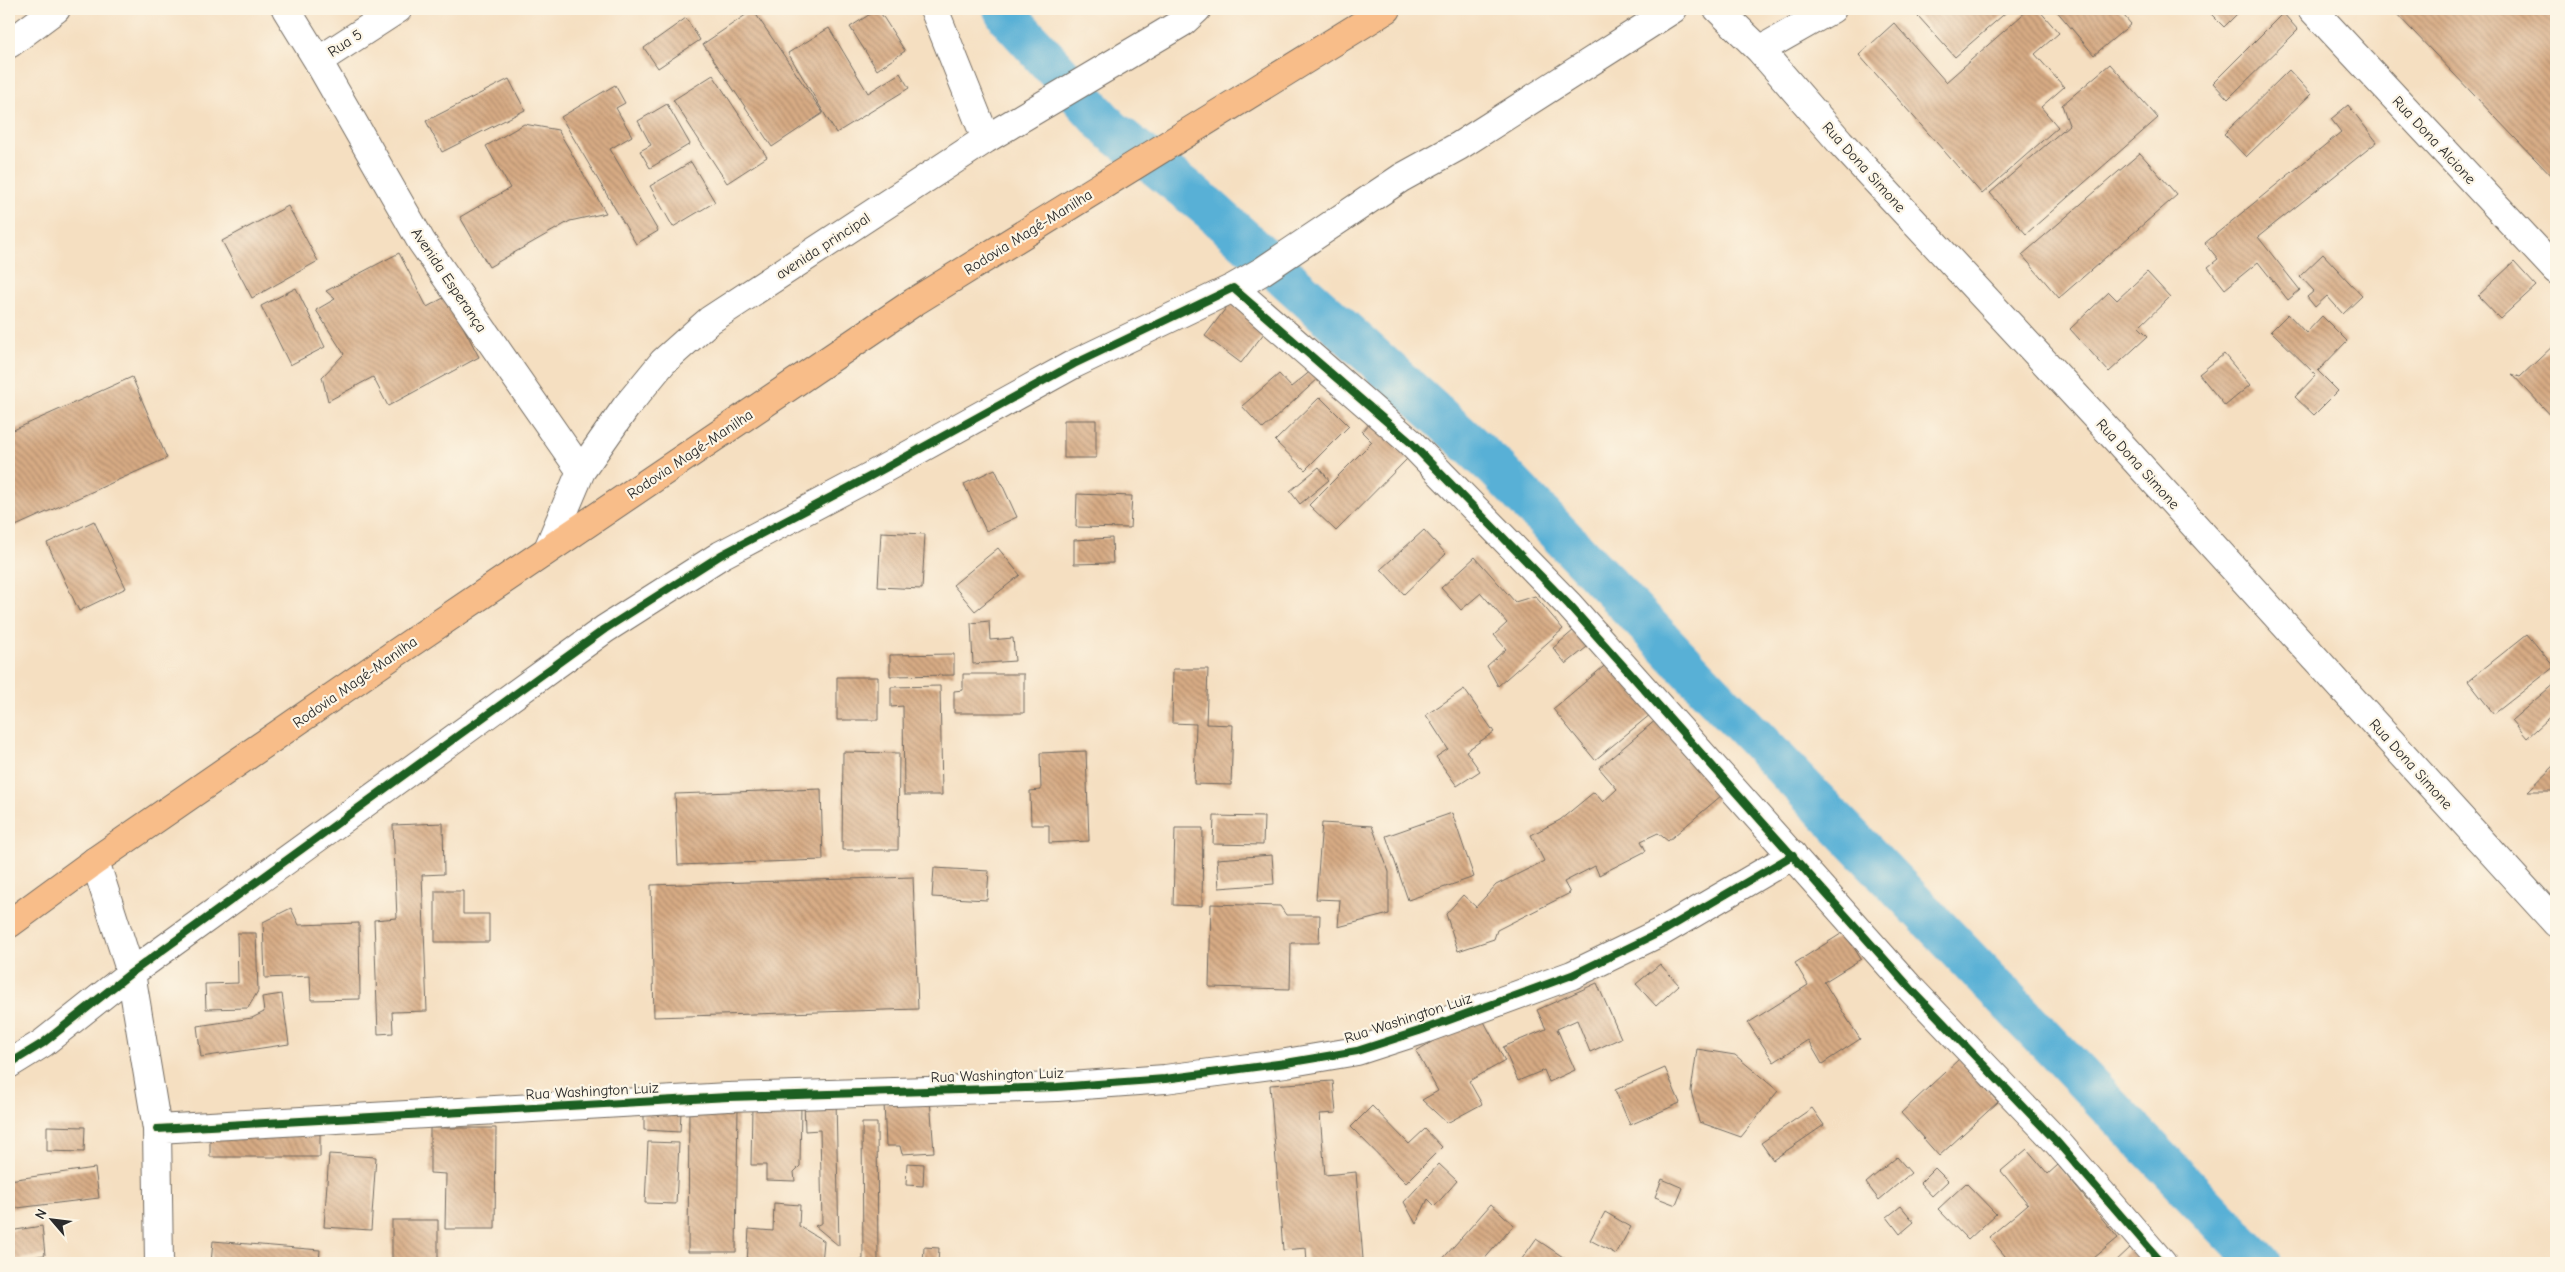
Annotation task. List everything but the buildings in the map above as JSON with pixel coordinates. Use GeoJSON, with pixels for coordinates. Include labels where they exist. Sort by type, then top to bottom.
{"type":"FeatureCollection","features":[{"type":"Feature","properties":{"kind":"highway","name":"Rodovia Magé-Manilha"},"geometry":{"type":"LineString","coordinates":[[9,924],[95,861],[548,549],[914,302],[1387,9]]}},
{"type":"Feature","properties":{"kind":"street"},"geometry":{"type":"LineString","coordinates":[[9,44],[56,9]]}},
{"type":"Feature","properties":{"kind":"street","name":"Avenida Esperança"},"geometry":{"type":"LineString","coordinates":[[286,9],[318,60],[421,241],[581,471]]}},
{"type":"Feature","properties":{"kind":"street","name":"Rua 5"},"geometry":{"type":"LineString","coordinates":[[318,60],[398,9]]}},
{"type":"Feature","properties":{"kind":"street"},"geometry":{"type":"LineString","coordinates":[[934,9],[986,139]]}},
{"type":"Feature","properties":{"kind":"street"},"geometry":{"type":"LineString","coordinates":[[9,1064],[43,1043],[131,973],[597,635],[722,554],[869,477],[1074,364],[1233,288],[1261,272],[1401,178],[1459,146],[1673,9]]}},
{"type":"Feature","properties":{"kind":"street","name":"Rua Dona Simone"},"geometry":{"type":"LineString","coordinates":[[1718,9],[1760,50],[1840,142],[2115,438],[2556,923]]}},
{"type":"Feature","properties":{"kind":"street"},"geometry":{"type":"LineString","coordinates":[[1760,50],[1832,9]]}},
{"type":"Feature","properties":{"kind":"street","name":"Rua Dona Alcione"},"geometry":{"type":"LineString","coordinates":[[2312,9],[2556,270]]}},
{"type":"Feature","properties":{"kind":"street","name":"avenida principal"},"geometry":{"type":"LineString","coordinates":[[581,471],[626,407],[662,362],[710,320],[986,139],[1190,15]]}},
{"type":"Feature","properties":{"kind":"street"},"geometry":{"type":"LineString","coordinates":[[1233,288],[1410,442],[1569,605],[1912,990],[2058,1143],[2162,1263]]}},
{"type":"Feature","properties":{"kind":"street"},"geometry":{"type":"LineString","coordinates":[[548,549],[581,471]]}},
{"type":"Feature","properties":{"kind":"street","name":"Rua Washington Luiz"},"geometry":{"type":"LineString","coordinates":[[157,1129],[728,1097],[1058,1087],[1165,1079],[1295,1062],[1357,1051],[1419,1031],[1572,975],[1663,931],[1793,855]]}},
{"type":"Feature","properties":{"kind":"street"},"geometry":{"type":"LineString","coordinates":[[95,861],[131,973],[157,1129],[159,1263]]}},
{"type":"Feature","properties":{"kind":"waterway"},"geometry":{"type":"LineString","coordinates":[[1004,9],[1009,18],[1110,129],[1209,208],[1496,468],[2260,1263]]}},
{"type":"Feature","properties":{"kind":"cycle path"},"geometry":{"type":"LineString","coordinates":[[9,1064],[43,1043],[131,973],[605,629],[721,555],[869,477],[1074,364],[1233,288],[1410,442],[1569,605],[1911,989],[2058,1143],[2162,1263]]}},
{"type":"Feature","properties":{"kind":"cycle path"},"geometry":{"type":"LineString","coordinates":[[157,1129],[728,1097],[1057,1087],[1165,1079],[1286,1063],[1357,1051],[1419,1031],[1572,975],[1663,931],[1793,855]]}}]}
